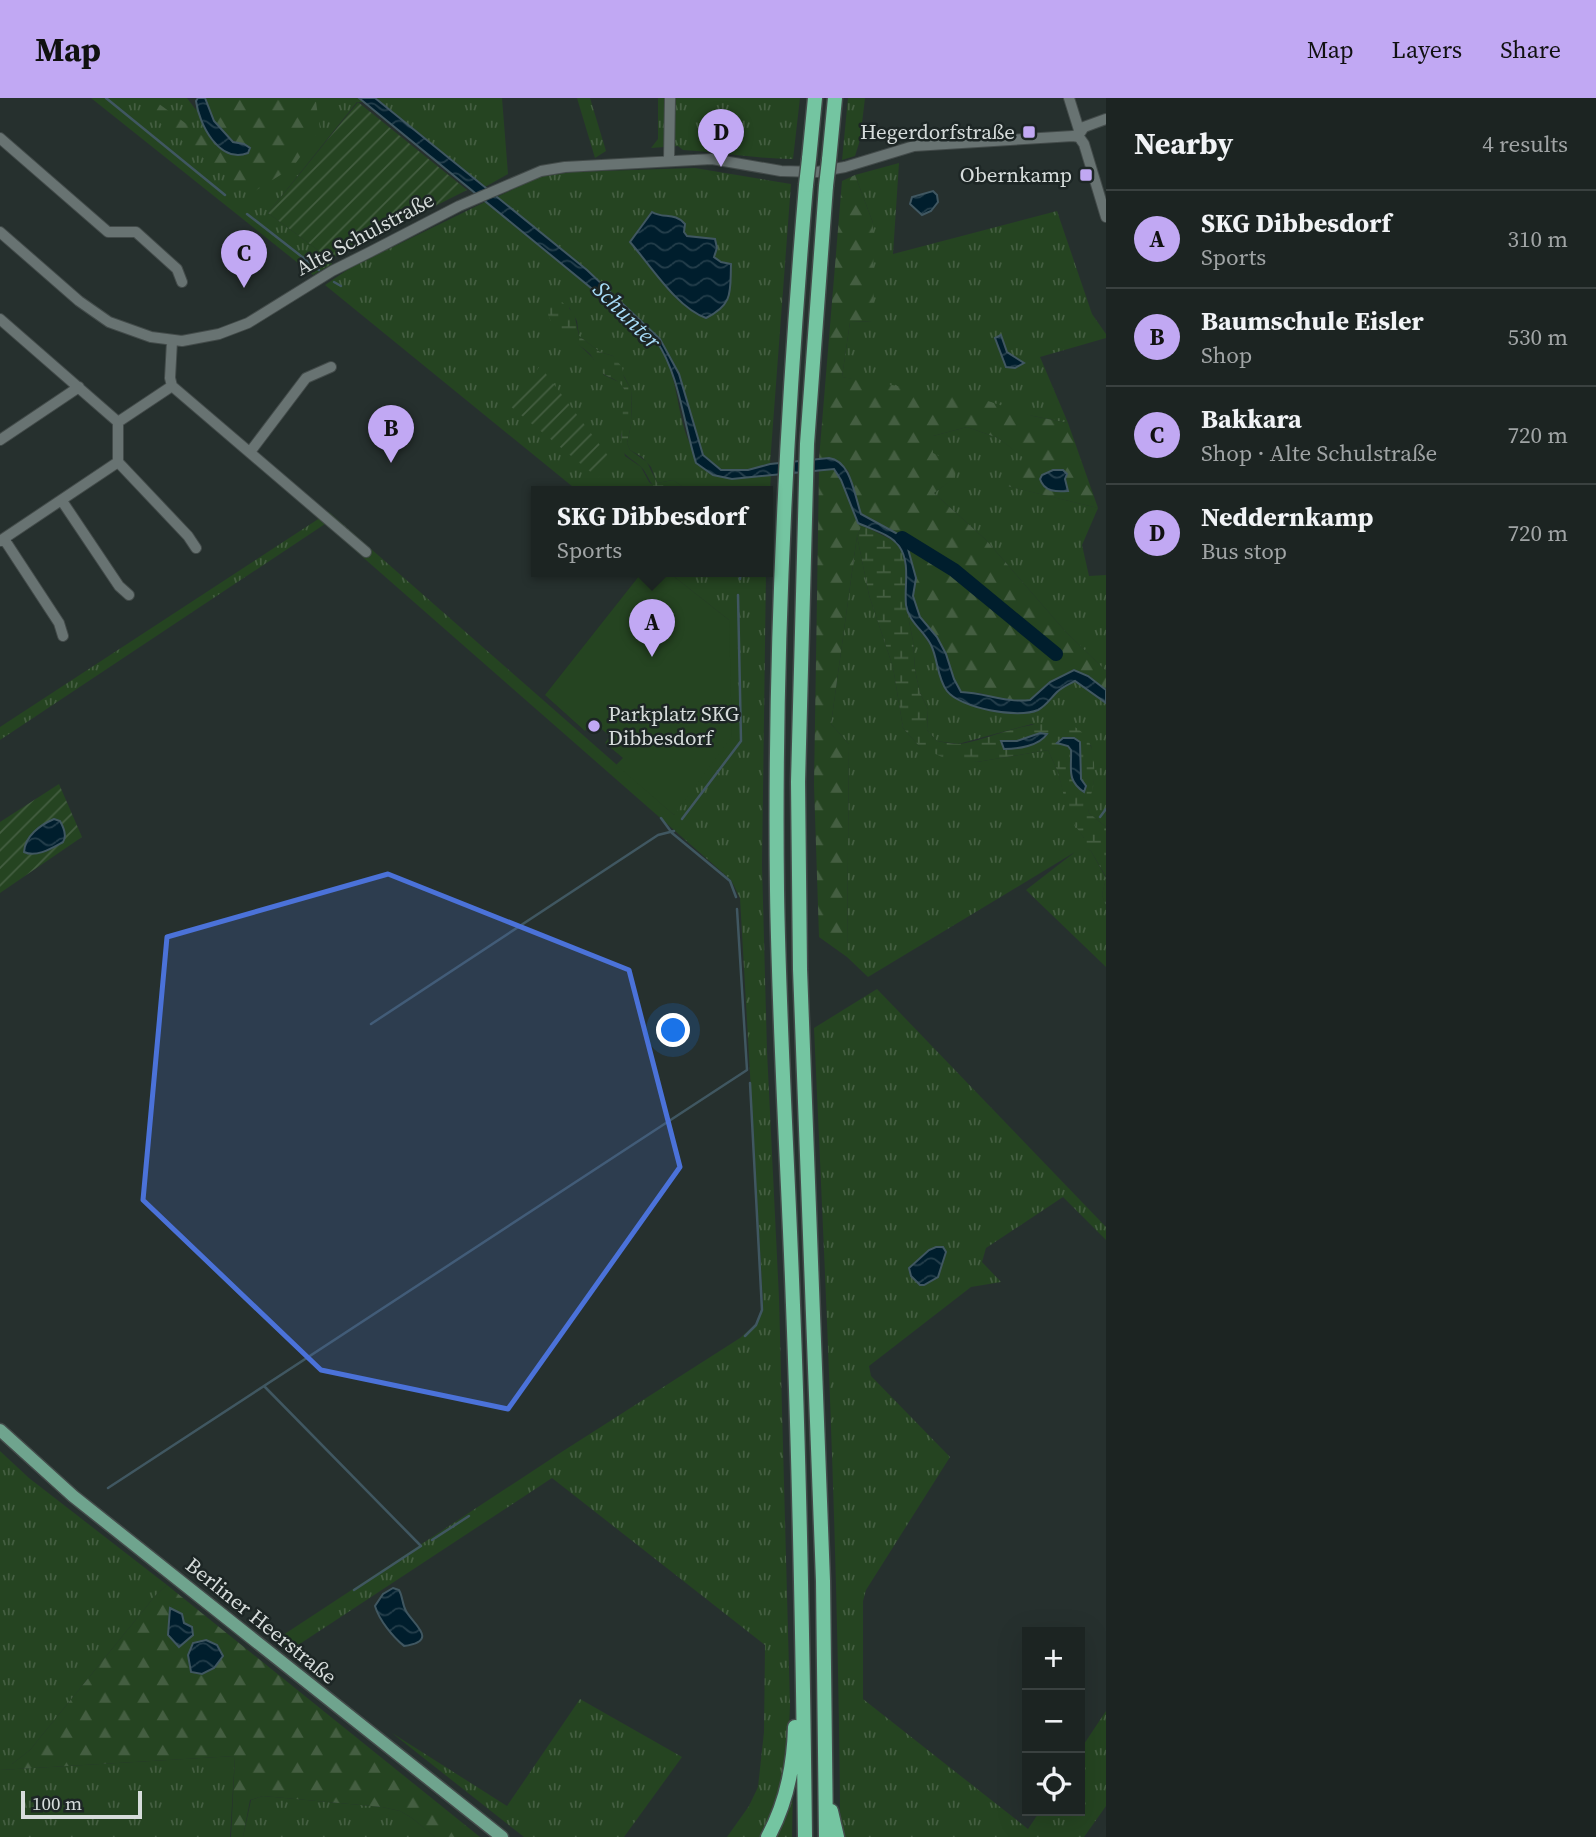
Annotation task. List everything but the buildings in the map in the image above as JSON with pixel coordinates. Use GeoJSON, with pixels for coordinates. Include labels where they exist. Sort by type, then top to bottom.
{"type":"FeatureCollection","features":[{"type":"Feature","properties":{"kind":"highway"},"geometry":{"type":"LineString","coordinates":[[804,1837],[800,1492],[777,890],[781,556],[792,351],[815,98]]}},
{"type":"Feature","properties":{"kind":"highway"},"geometry":{"type":"LineString","coordinates":[[826,1837],[822,1541],[800,969],[799,701],[803,539],[813,349],[835,98]]}},
{"type":"Feature","properties":{"kind":"highway"},"geometry":{"type":"LineString","coordinates":[[768,1837],[789,1784],[794,1753],[795,1709],[804,1689]]}},
{"type":"Feature","properties":{"kind":"highway"},"geometry":{"type":"LineString","coordinates":[[826,1789],[837,1837]]}},
{"type":"Feature","properties":{"kind":"main road","name":"Berliner Heerstraße"},"geometry":{"type":"LineString","coordinates":[[0,1430],[72,1496],[502,1837]]}},
{"type":"Feature","properties":{"kind":"street"},"geometry":{"type":"LineString","coordinates":[[670,98],[669,160],[712,159],[781,171],[817,172],[845,167],[896,150],[923,145],[1077,136],[1084,127],[1106,118]]}},
{"type":"Feature","properties":{"kind":"street"},"geometry":{"type":"LineString","coordinates":[[1069,98],[1079,130],[1077,136]]}},
{"type":"Feature","properties":{"kind":"street"},"geometry":{"type":"LineString","coordinates":[[1077,136],[1084,144],[1102,187],[1106,217]]}},
{"type":"Feature","properties":{"kind":"street"},"geometry":{"type":"LineString","coordinates":[[0,138],[108,232],[136,232],[177,269],[182,282]]}},
{"type":"Feature","properties":{"kind":"street","name":"Alte Schulstraße"},"geometry":{"type":"LineString","coordinates":[[0,232],[89,310],[119,327],[172,341],[233,330],[332,271],[459,206],[528,175],[552,168],[669,160]]}},
{"type":"Feature","properties":{"kind":"street"},"geometry":{"type":"LineString","coordinates":[[3,325],[118,422],[118,463],[188,536],[196,548]]}},
{"type":"Feature","properties":{"kind":"street"},"geometry":{"type":"LineString","coordinates":[[172,341],[172,386],[366,552]]}},
{"type":"Feature","properties":{"kind":"street"},"geometry":{"type":"LineString","coordinates":[[250,452],[306,378],[331,367]]}},
{"type":"Feature","properties":{"kind":"street"},"geometry":{"type":"LineString","coordinates":[[118,422],[172,386]]}},
{"type":"Feature","properties":{"kind":"street"},"geometry":{"type":"LineString","coordinates":[[0,440],[79,387]]}},
{"type":"Feature","properties":{"kind":"street"},"geometry":{"type":"LineString","coordinates":[[63,636],[59,623],[2,540],[118,463]]}},
{"type":"Feature","properties":{"kind":"street"},"geometry":{"type":"LineString","coordinates":[[62,501],[119,586],[129,595]]}},
{"type":"Feature","properties":{"kind":"highlighted area"},"geometry":{"type":"Polygon","coordinates":[[[388,874],[629,970],[680,1167],[508,1409],[321,1370],[143,1200],[167,937],[388,874]]]}},
{"type":"Feature","properties":{"kind":"green space"},"geometry":{"type":"Polygon","coordinates":[[[91,98],[187,98],[196,110],[198,98],[205,98],[249,194],[316,103],[308,98],[359,98],[365,102],[357,102],[268,213],[330,259],[332,264],[313,275],[91,98]]]}},
{"type":"Feature","properties":{"kind":"green space"},"geometry":{"type":"Polygon","coordinates":[[[205,98],[308,98],[316,102],[320,129],[293,167],[249,195],[149,114],[155,101],[225,152],[244,144],[223,133],[210,113],[205,98]]]}},
{"type":"Feature","properties":{"kind":"green space"},"geometry":{"type":"Polygon","coordinates":[[[375,98],[502,98],[508,174],[485,187],[375,98]]]}},
{"type":"Feature","properties":{"kind":"green space"},"geometry":{"type":"Polygon","coordinates":[[[577,98],[590,98],[606,151],[595,158],[577,98]]]}},
{"type":"Feature","properties":{"kind":"green space"},"geometry":{"type":"Polygon","coordinates":[[[658,98],[800,98],[793,159],[683,150],[678,146],[651,148],[658,139],[658,98]]]}},
{"type":"Feature","properties":{"kind":"green space"},"geometry":{"type":"Polygon","coordinates":[[[848,98],[865,98],[860,140],[855,156],[842,160],[848,98]]]}},
{"type":"Feature","properties":{"kind":"green space"},"geometry":{"type":"Polygon","coordinates":[[[358,102],[467,190],[330,259],[268,213],[358,102]]]}},
{"type":"Feature","properties":{"kind":"green space"},"geometry":{"type":"Polygon","coordinates":[[[899,163],[893,254],[1057,211],[1092,314],[1106,334],[1106,338],[1040,357],[1068,423],[842,377],[850,322],[873,321],[873,223],[855,175],[899,163]]]}},
{"type":"Feature","properties":{"kind":"green space"},"geometry":{"type":"Polygon","coordinates":[[[695,168],[791,184],[770,464],[748,470],[721,470],[703,455],[679,374],[660,339],[587,271],[497,197],[539,177],[572,172],[695,168]]]}},
{"type":"Feature","properties":{"kind":"green space"},"geometry":{"type":"Polygon","coordinates":[[[855,175],[873,223],[874,321],[850,322],[842,377],[985,400],[1033,416],[1068,423],[1098,508],[1007,486],[1025,459],[998,438],[967,427],[933,436],[933,453],[956,464],[955,478],[934,493],[986,540],[1065,631],[1106,671],[1106,690],[1088,676],[1050,682],[1030,700],[1002,700],[980,693],[961,692],[946,654],[920,617],[913,596],[916,578],[905,538],[861,514],[848,470],[819,459],[842,181],[855,175]]]}},
{"type":"Feature","properties":{"kind":"green space"},"geometry":{"type":"Polygon","coordinates":[[[487,201],[657,342],[669,366],[690,444],[713,475],[756,477],[771,474],[770,486],[682,486],[673,480],[657,483],[651,467],[642,457],[630,450],[627,443],[632,421],[631,389],[613,356],[600,352],[579,336],[577,321],[569,307],[575,341],[592,357],[604,375],[621,383],[624,389],[624,426],[621,436],[625,456],[641,467],[654,486],[572,486],[325,285],[350,268],[487,201]]]}},
{"type":"Feature","properties":{"kind":"green space"},"geometry":{"type":"Polygon","coordinates":[[[562,302],[574,313],[579,336],[600,352],[613,356],[622,367],[631,389],[632,421],[627,443],[630,450],[647,462],[657,483],[673,480],[682,486],[654,486],[643,469],[623,451],[624,389],[617,381],[600,371],[590,354],[556,328],[551,322],[547,305],[562,302]]]}},
{"type":"Feature","properties":{"kind":"green space"},"geometry":{"type":"Polygon","coordinates":[[[540,366],[612,461],[598,478],[510,406],[540,366]]]}},
{"type":"Feature","properties":{"kind":"green space"},"geometry":{"type":"Polygon","coordinates":[[[967,427],[998,438],[1026,459],[1008,486],[1098,508],[1082,545],[1089,576],[1106,575],[1106,671],[1065,631],[986,540],[934,493],[954,478],[933,453],[933,436],[967,427]]]}},
{"type":"Feature","properties":{"kind":"green space"},"geometry":{"type":"Polygon","coordinates":[[[833,468],[841,480],[858,522],[862,525],[857,536],[831,724],[849,744],[847,957],[819,937],[814,785],[819,470],[833,468]]]}},
{"type":"Feature","properties":{"kind":"green space"},"geometry":{"type":"Polygon","coordinates":[[[329,512],[674,815],[729,620],[675,577],[766,577],[762,865],[767,1051],[779,1298],[790,1705],[787,1757],[781,1790],[760,1837],[727,1837],[749,1806],[758,1787],[764,1732],[765,1645],[552,1478],[289,1651],[274,1641],[740,1338],[757,1323],[763,1302],[740,898],[731,880],[325,524],[0,740],[0,727],[329,512]]]}},
{"type":"Feature","properties":{"kind":"green space"},"geometry":{"type":"Polygon","coordinates":[[[862,525],[901,547],[906,569],[906,606],[915,670],[920,693],[928,709],[927,730],[937,741],[959,744],[1029,725],[1066,724],[1080,730],[1090,744],[1094,759],[1094,782],[1089,813],[1106,827],[1106,877],[1091,851],[1084,847],[1084,838],[1069,817],[1058,772],[1048,750],[977,762],[946,759],[919,746],[903,728],[893,667],[869,595],[857,536],[862,525]]]}},
{"type":"Feature","properties":{"kind":"green space"},"geometry":{"type":"Polygon","coordinates":[[[857,536],[869,595],[893,667],[903,728],[919,746],[977,762],[1048,750],[1058,772],[1070,817],[1084,838],[1085,847],[1091,851],[1106,878],[1102,895],[1106,906],[1106,967],[1026,890],[1075,852],[868,977],[847,957],[849,744],[831,724],[857,536]]]}},
{"type":"Feature","properties":{"kind":"green space"},"geometry":{"type":"Polygon","coordinates":[[[638,577],[675,577],[729,620],[732,736],[674,815],[616,765],[623,758],[605,743],[610,736],[593,722],[585,731],[545,695],[638,577]]]}},
{"type":"Feature","properties":{"kind":"green space"},"geometry":{"type":"Polygon","coordinates":[[[906,606],[911,619],[932,647],[945,688],[979,708],[1015,713],[1037,710],[1059,689],[1076,681],[1106,703],[1106,827],[1089,813],[1087,804],[1093,786],[1091,745],[1032,724],[958,744],[937,741],[927,730],[928,709],[920,693],[915,670],[906,606]]]}},
{"type":"Feature","properties":{"kind":"green space"},"geometry":{"type":"Polygon","coordinates":[[[59,784],[82,837],[0,893],[0,822],[59,784]]]}},
{"type":"Feature","properties":{"kind":"green space"},"geometry":{"type":"Polygon","coordinates":[[[1106,877],[1106,906],[1102,895],[1106,877]]]}},
{"type":"Feature","properties":{"kind":"green space"},"geometry":{"type":"Polygon","coordinates":[[[877,989],[1106,1227],[1106,1240],[1063,1197],[986,1248],[982,1262],[1001,1282],[971,1287],[869,1366],[871,1376],[950,1457],[866,1590],[863,1601],[863,1699],[1028,1829],[1037,1816],[1085,1816],[1085,1742],[1106,1711],[1106,1806],[1084,1837],[843,1837],[840,1811],[831,1420],[814,1028],[877,989]]]}},
{"type":"Feature","properties":{"kind":"green space"},"geometry":{"type":"Polygon","coordinates":[[[0,1451],[29,1478],[167,1585],[155,1596],[30,1750],[12,1764],[0,1764],[0,1451]]]}},
{"type":"Feature","properties":{"kind":"green space"},"geometry":{"type":"Polygon","coordinates":[[[167,1585],[480,1837],[435,1837],[400,1811],[382,1807],[263,1796],[250,1800],[243,1837],[231,1837],[235,1756],[0,1770],[0,1764],[12,1764],[30,1750],[155,1596],[167,1585]]]}},
{"type":"Feature","properties":{"kind":"green space"},"geometry":{"type":"Polygon","coordinates":[[[580,1699],[682,1757],[624,1837],[524,1837],[392,1733],[507,1806],[580,1699]]]}},
{"type":"Feature","properties":{"kind":"green space"},"geometry":{"type":"Polygon","coordinates":[[[235,1756],[230,1837],[0,1837],[0,1770],[235,1756]]]}},
{"type":"Feature","properties":{"kind":"green space"},"geometry":{"type":"Polygon","coordinates":[[[793,1784],[792,1837],[773,1837],[793,1784]]]}},
{"type":"Feature","properties":{"kind":"green space"},"geometry":{"type":"Polygon","coordinates":[[[263,1796],[400,1811],[435,1837],[243,1837],[251,1800],[263,1796]]]}},
{"type":"Feature","properties":{"kind":"water"},"geometry":{"type":"Polygon","coordinates":[[[198,98],[205,98],[214,121],[233,142],[250,148],[248,153],[228,153],[212,140],[201,120],[196,101],[198,98]]]}},
{"type":"Feature","properties":{"kind":"water","name":"Schunter"},"geometry":{"type":"Polygon","coordinates":[[[359,98],[375,98],[587,270],[660,339],[679,374],[703,455],[721,470],[748,470],[770,464],[829,458],[842,465],[851,480],[861,514],[905,538],[916,578],[913,596],[920,617],[937,637],[961,692],[1030,700],[1050,682],[1074,670],[1088,676],[1106,690],[1106,703],[1075,681],[1059,690],[1041,708],[1029,712],[990,710],[954,697],[941,680],[931,645],[907,611],[903,553],[891,538],[858,523],[834,469],[732,479],[713,475],[696,463],[676,384],[657,342],[359,98]]]}},
{"type":"Feature","properties":{"kind":"water"},"geometry":{"type":"Polygon","coordinates":[[[933,191],[938,202],[931,211],[922,215],[910,204],[912,197],[933,191]]]}},
{"type":"Feature","properties":{"kind":"water"},"geometry":{"type":"Polygon","coordinates":[[[652,212],[681,220],[685,224],[684,232],[687,236],[715,239],[717,248],[714,257],[731,264],[729,296],[715,313],[706,318],[685,305],[630,242],[652,212]]]}},
{"type":"Feature","properties":{"kind":"water"},"geometry":{"type":"Polygon","coordinates":[[[1001,335],[1007,352],[1024,363],[1015,368],[1006,367],[995,338],[1001,335]]]}},
{"type":"Feature","properties":{"kind":"water"},"geometry":{"type":"Polygon","coordinates":[[[1053,470],[1063,470],[1067,474],[1065,479],[1068,491],[1051,490],[1042,483],[1042,475],[1053,470]]]}},
{"type":"Feature","properties":{"kind":"water"},"geometry":{"type":"Polygon","coordinates":[[[1040,733],[1047,734],[1034,744],[1022,747],[1004,749],[1001,741],[1017,741],[1040,733]]]}},
{"type":"Feature","properties":{"kind":"water"},"geometry":{"type":"Polygon","coordinates":[[[1063,738],[1074,738],[1080,742],[1081,779],[1086,786],[1084,792],[1072,778],[1071,750],[1068,746],[1057,743],[1063,738]]]}},
{"type":"Feature","properties":{"kind":"water"},"geometry":{"type":"Polygon","coordinates":[[[54,819],[60,821],[63,826],[63,842],[39,853],[24,852],[27,841],[34,832],[54,819]]]}},
{"type":"Feature","properties":{"kind":"water"},"geometry":{"type":"Polygon","coordinates":[[[936,1247],[943,1247],[946,1252],[938,1277],[920,1285],[911,1276],[909,1268],[936,1247]]]}},
{"type":"Feature","properties":{"kind":"water"},"geometry":{"type":"Polygon","coordinates":[[[393,1588],[399,1590],[406,1611],[421,1632],[420,1640],[415,1644],[404,1646],[395,1638],[375,1606],[383,1594],[393,1588]]]}},
{"type":"Feature","properties":{"kind":"water"},"geometry":{"type":"Polygon","coordinates":[[[170,1608],[182,1614],[184,1623],[192,1627],[193,1635],[179,1647],[168,1635],[170,1608]]]}},
{"type":"Feature","properties":{"kind":"water"},"geometry":{"type":"Polygon","coordinates":[[[206,1640],[217,1645],[223,1656],[214,1668],[202,1674],[191,1672],[188,1655],[193,1643],[206,1640]]]}},
{"type":"Feature","properties":{"kind":"waterway"},"geometry":{"type":"LineString","coordinates":[[106,98],[225,195]]}},
{"type":"Feature","properties":{"kind":"waterway"},"geometry":{"type":"LineString","coordinates":[[247,214],[319,270]]}},
{"type":"Feature","properties":{"kind":"waterway"},"geometry":{"type":"LineString","coordinates":[[334,282],[341,286]]}},
{"type":"Feature","properties":{"kind":"waterway"},"geometry":{"type":"LineString","coordinates":[[902,538],[954,570],[1056,654]]}},
{"type":"Feature","properties":{"kind":"waterway"},"geometry":{"type":"LineString","coordinates":[[682,819],[741,741],[738,595]]}},
{"type":"Feature","properties":{"kind":"waterway"},"geometry":{"type":"LineString","coordinates":[[1100,817],[1106,809]]}},
{"type":"Feature","properties":{"kind":"waterway"},"geometry":{"type":"LineString","coordinates":[[661,818],[672,833],[730,881],[736,897]]}},
{"type":"Feature","properties":{"kind":"waterway"},"geometry":{"type":"LineString","coordinates":[[371,1024],[658,835],[674,831]]}},
{"type":"Feature","properties":{"kind":"waterway"},"geometry":{"type":"LineString","coordinates":[[108,1488],[747,1070],[737,909]]}},
{"type":"Feature","properties":{"kind":"waterway"},"geometry":{"type":"LineString","coordinates":[[745,1336],[756,1325],[762,1310],[750,1083]]}},
{"type":"Feature","properties":{"kind":"waterway"},"geometry":{"type":"LineString","coordinates":[[264,1386],[421,1546],[354,1590]]}},
{"type":"Feature","properties":{"kind":"waterway"},"geometry":{"type":"LineString","coordinates":[[432,1540],[469,1516]]}},
{"type":"Feature","properties":{"kind":"place","name":"Hegerdorfstraße"},"geometry":{"type":"Point","coordinates":[1029,132]}},
{"type":"Feature","properties":{"kind":"place","name":"Neddernkamp"},"geometry":{"type":"Point","coordinates":[721,167]}},
{"type":"Feature","properties":{"kind":"place","name":"Obernkamp"},"geometry":{"type":"Point","coordinates":[1086,175]}},
{"type":"Feature","properties":{"kind":"place","name":"Bakkara"},"geometry":{"type":"Point","coordinates":[244,288]}},
{"type":"Feature","properties":{"kind":"place","name":"Baumschule Eisler"},"geometry":{"type":"Point","coordinates":[391,463]}},
{"type":"Feature","properties":{"kind":"place","name":"SKG Dibbesdorf"},"geometry":{"type":"Point","coordinates":[652,657]}},
{"type":"Feature","properties":{"kind":"place","name":"Parkplatz SKG Dibbesdorf"},"geometry":{"type":"Point","coordinates":[594,726]}}]}
